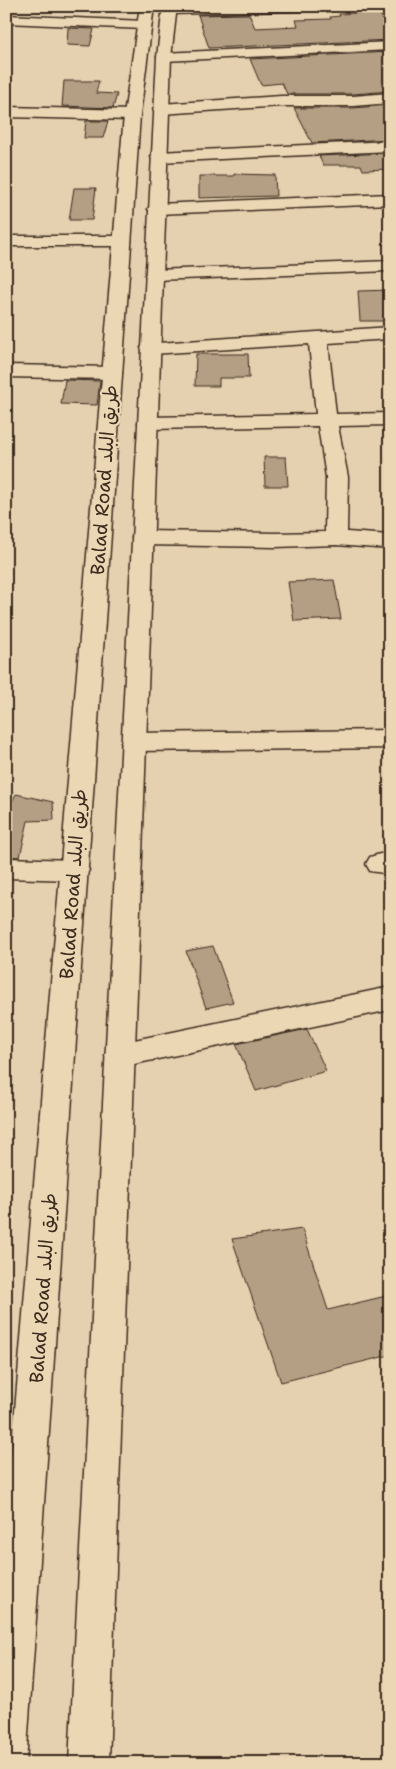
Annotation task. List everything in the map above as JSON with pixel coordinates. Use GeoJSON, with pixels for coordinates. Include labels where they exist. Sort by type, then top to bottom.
{"type":"FeatureCollection","features":[{"type":"Feature","properties":{"kind":"main road"},"geometry":{"type":"LineString","coordinates":[[6,19],[325,6]]}},
{"type":"Feature","properties":{"kind":"main road","name":"Balad Road طريق البلد"},"geometry":{"type":"LineString","coordinates":[[89,1763],[164,57],[157,12]]}},
{"type":"Feature","properties":{"kind":"main road","name":"Balad Road طريق البلد"},"geometry":{"type":"LineString","coordinates":[[6,1763],[132,115],[157,12]]}},
{"type":"Feature","properties":{"kind":"main road"},"geometry":{"type":"LineString","coordinates":[[164,57],[390,46]]}},
{"type":"Feature","properties":{"kind":"main road"},"geometry":{"type":"LineString","coordinates":[[161,110],[281,101],[353,101],[390,98]]}},
{"type":"Feature","properties":{"kind":"main road"},"geometry":{"type":"LineString","coordinates":[[6,112],[132,115]]}},
{"type":"Feature","properties":{"kind":"main road"},"geometry":{"type":"LineString","coordinates":[[159,157],[390,146]]}},
{"type":"Feature","properties":{"kind":"main road"},"geometry":{"type":"LineString","coordinates":[[157,209],[390,199]]}},
{"type":"Feature","properties":{"kind":"main road"},"geometry":{"type":"LineString","coordinates":[[6,241],[122,241]]}},
{"type":"Feature","properties":{"kind":"main road"},"geometry":{"type":"LineString","coordinates":[[154,275],[390,266]]}},
{"type":"Feature","properties":{"kind":"main road"},"geometry":{"type":"LineString","coordinates":[[151,348],[390,333]]}},
{"type":"Feature","properties":{"kind":"main road"},"geometry":{"type":"LineString","coordinates":[[318,339],[327,421],[337,477],[336,538]]}},
{"type":"Feature","properties":{"kind":"main road"},"geometry":{"type":"LineString","coordinates":[[6,371],[112,373]]}},
{"type":"Feature","properties":{"kind":"main road"},"geometry":{"type":"LineString","coordinates":[[148,423],[390,419]]}},
{"type":"Feature","properties":{"kind":"main road"},"geometry":{"type":"LineString","coordinates":[[143,538],[267,540],[336,538],[390,542]]}},
{"type":"Feature","properties":{"kind":"main road"},"geometry":{"type":"LineString","coordinates":[[134,742],[390,739]]}},
{"type":"Feature","properties":{"kind":"main road"},"geometry":{"type":"LineString","coordinates":[[6,868],[75,870]]}},
{"type":"Feature","properties":{"kind":"main road"},"geometry":{"type":"LineString","coordinates":[[120,1055],[390,998]]}},
{"type":"Feature","properties":{"kind":"building"},"geometry":{"type":"Polygon","coordinates":[[[377,8],[390,33],[390,40],[209,48],[198,15],[249,14],[255,28],[298,26],[296,20],[331,19],[330,17],[340,16],[339,14],[356,13],[354,9],[377,8]]]}},
{"type":"Feature","properties":{"kind":"building"},"geometry":{"type":"Polygon","coordinates":[[[68,28],[94,29],[90,46],[67,45],[68,28]]]}},
{"type":"Feature","properties":{"kind":"building"},"geometry":{"type":"Polygon","coordinates":[[[390,52],[390,91],[353,94],[287,94],[282,83],[261,85],[250,59],[390,52]]]}},
{"type":"Feature","properties":{"kind":"building"},"geometry":{"type":"Polygon","coordinates":[[[64,81],[99,81],[96,93],[117,94],[113,108],[62,106],[64,81]]]}},
{"type":"Feature","properties":{"kind":"building"},"geometry":{"type":"Polygon","coordinates":[[[390,105],[390,139],[312,143],[294,108],[353,108],[390,105]]]}},
{"type":"Feature","properties":{"kind":"building"},"geometry":{"type":"Polygon","coordinates":[[[86,121],[108,121],[103,138],[84,138],[86,121]]]}},
{"type":"Feature","properties":{"kind":"building"},"geometry":{"type":"Polygon","coordinates":[[[390,153],[390,169],[363,170],[361,165],[323,165],[319,156],[390,153]]]}},
{"type":"Feature","properties":{"kind":"building"},"geometry":{"type":"Polygon","coordinates":[[[234,174],[275,175],[276,196],[199,198],[199,176],[234,176],[234,174]]]}},
{"type":"Feature","properties":{"kind":"building"},"geometry":{"type":"Polygon","coordinates":[[[74,188],[96,188],[92,220],[69,220],[74,188]]]}},
{"type":"Feature","properties":{"kind":"building"},"geometry":{"type":"Polygon","coordinates":[[[390,290],[390,321],[360,321],[358,291],[390,290]]]}},
{"type":"Feature","properties":{"kind":"building"},"geometry":{"type":"Polygon","coordinates":[[[196,354],[248,354],[249,378],[219,378],[219,386],[195,386],[196,354]]]}},
{"type":"Feature","properties":{"kind":"building"},"geometry":{"type":"Polygon","coordinates":[[[65,380],[100,381],[97,405],[61,404],[65,380]]]}},
{"type":"Feature","properties":{"kind":"building"},"geometry":{"type":"Polygon","coordinates":[[[264,457],[286,457],[288,486],[265,486],[264,457]]]}},
{"type":"Feature","properties":{"kind":"building"},"geometry":{"type":"Polygon","coordinates":[[[334,580],[341,619],[294,621],[288,582],[334,580]]]}},
{"type":"Feature","properties":{"kind":"building"},"geometry":{"type":"Polygon","coordinates":[[[16,794],[53,802],[54,820],[28,821],[20,857],[6,856],[6,814],[16,794]]]}},
{"type":"Feature","properties":{"kind":"building"},"geometry":{"type":"Polygon","coordinates":[[[213,946],[233,1002],[206,1008],[186,951],[213,946]]]}},
{"type":"Feature","properties":{"kind":"building"},"geometry":{"type":"Polygon","coordinates":[[[307,1029],[326,1071],[256,1091],[236,1044],[307,1029]]]}},
{"type":"Feature","properties":{"kind":"building"},"geometry":{"type":"Polygon","coordinates":[[[302,1229],[328,1310],[390,1295],[390,1355],[281,1382],[232,1239],[302,1229]]]}}]}
